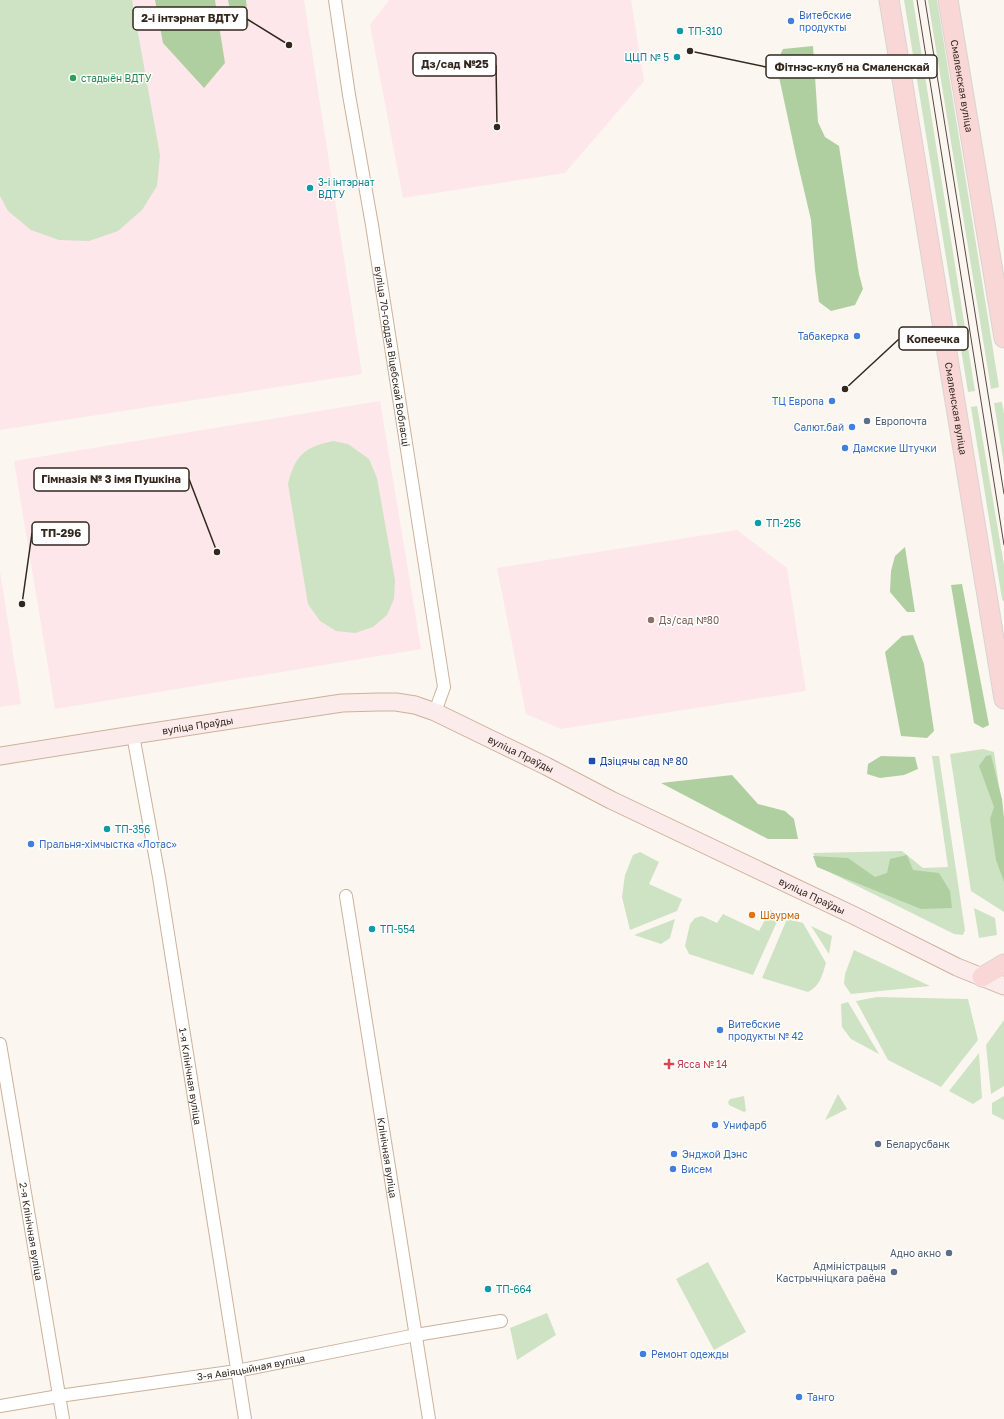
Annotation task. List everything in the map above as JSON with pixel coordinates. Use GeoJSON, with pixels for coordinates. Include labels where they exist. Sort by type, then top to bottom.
{"type":"FeatureCollection","features":[{"type":"Feature","properties":{"kind":"main road","name":"Смаленская вуліца"},"geometry":{"type":"LineString","coordinates":[[889,0],[988,600],[1000,644],[1004,699]]}},
{"type":"Feature","properties":{"kind":"main road","name":"Смаленская вуліца"},"geometry":{"type":"LineString","coordinates":[[948,0],[1004,338]]}},
{"type":"Feature","properties":{"kind":"main road"},"geometry":{"type":"LineString","coordinates":[[988,600],[993,606],[1004,614]]}},
{"type":"Feature","properties":{"kind":"main road","name":"вуліца Праўды"},"geometry":{"type":"LineString","coordinates":[[0,756],[342,703],[396,702],[414,705],[436,712],[611,800],[855,916],[957,967],[1004,986]]}},
{"type":"Feature","properties":{"kind":"main road"},"geometry":{"type":"LineString","coordinates":[[982,977],[1004,964]]}},
{"type":"Feature","properties":{"kind":"street","name":"вуліца 70-годдзя Віцебскай Вобласці"},"geometry":{"type":"LineString","coordinates":[[334,0],[372,225],[444,688],[436,712]]}},
{"type":"Feature","properties":{"kind":"street","name":"1-я Клінічная вуліца"},"geometry":{"type":"LineString","coordinates":[[133,735],[159,877],[245,1419]]}},
{"type":"Feature","properties":{"kind":"street","name":"Клінічная вуліца"},"geometry":{"type":"LineString","coordinates":[[346,896],[429,1419]]}},
{"type":"Feature","properties":{"kind":"street","name":"2-я Клінічная вуліца"},"geometry":{"type":"LineString","coordinates":[[0,1044],[63,1419]]}},
{"type":"Feature","properties":{"kind":"street","name":"3-я Авіяцыйная вуліца"},"geometry":{"type":"LineString","coordinates":[[0,1406],[59,1396],[237,1371],[416,1335],[501,1321]]}},
{"type":"Feature","properties":{"kind":"shaded area"},"geometry":{"type":"Polygon","coordinates":[[[0,0],[304,0],[362,374],[0,430],[0,0]]]}},
{"type":"Feature","properties":{"kind":"shaded area"},"geometry":{"type":"Polygon","coordinates":[[[389,0],[631,0],[644,81],[565,173],[403,198],[370,25],[389,0]]]}},
{"type":"Feature","properties":{"kind":"shaded area"},"geometry":{"type":"Polygon","coordinates":[[[380,401],[421,649],[55,709],[14,461],[380,401]]]}},
{"type":"Feature","properties":{"kind":"shaded area","name":"Дз/сад №80"},"geometry":{"type":"Polygon","coordinates":[[[737,530],[787,568],[806,691],[561,729],[526,714],[497,568],[737,530]]]}},
{"type":"Feature","properties":{"kind":"shaded area"},"geometry":{"type":"Polygon","coordinates":[[[0,571],[21,704],[0,707],[0,571]]]}},
{"type":"Feature","properties":{"kind":"green space","name":"стадыён ВДТУ"},"geometry":{"type":"Polygon","coordinates":[[[0,0],[132,0],[160,155],[157,186],[142,210],[118,231],[89,241],[59,240],[31,230],[8,211],[0,196],[0,0]]]}},
{"type":"Feature","properties":{"kind":"green space"},"geometry":{"type":"Polygon","coordinates":[[[155,0],[215,0],[225,63],[204,88],[163,43],[155,0]]]}},
{"type":"Feature","properties":{"kind":"green space"},"geometry":{"type":"Polygon","coordinates":[[[228,0],[246,0],[249,26],[232,19],[228,0]]]}},
{"type":"Feature","properties":{"kind":"green space"},"geometry":{"type":"Polygon","coordinates":[[[904,0],[913,0],[975,391],[968,392],[904,0]]]}},
{"type":"Feature","properties":{"kind":"green space"},"geometry":{"type":"Polygon","coordinates":[[[928,0],[937,0],[999,387],[991,389],[928,0]]]}},
{"type":"Feature","properties":{"kind":"green space"},"geometry":{"type":"Polygon","coordinates":[[[813,46],[818,122],[825,137],[839,146],[859,274],[863,289],[855,305],[831,311],[819,302],[811,220],[776,63],[783,49],[813,46]]]}},
{"type":"Feature","properties":{"kind":"green space"},"geometry":{"type":"Polygon","coordinates":[[[1002,402],[1004,414],[1004,465],[994,403],[1002,402]]]}},
{"type":"Feature","properties":{"kind":"green space"},"geometry":{"type":"Polygon","coordinates":[[[977,406],[1004,565],[1004,602],[1002,599],[971,407],[977,406]]]}},
{"type":"Feature","properties":{"kind":"green space"},"geometry":{"type":"Polygon","coordinates":[[[333,441],[348,444],[369,459],[377,478],[395,580],[394,599],[387,615],[373,627],[355,633],[336,631],[320,621],[308,604],[288,484],[294,466],[302,454],[315,446],[333,441]]]}},
{"type":"Feature","properties":{"kind":"green space"},"geometry":{"type":"Polygon","coordinates":[[[905,547],[915,612],[907,612],[890,592],[891,571],[895,556],[905,547]]]}},
{"type":"Feature","properties":{"kind":"green space"},"geometry":{"type":"Polygon","coordinates":[[[962,584],[989,725],[983,728],[974,723],[951,585],[962,584]]]}},
{"type":"Feature","properties":{"kind":"green space"},"geometry":{"type":"Polygon","coordinates":[[[913,635],[924,664],[934,731],[927,738],[901,736],[885,652],[902,636],[913,635]]]}},
{"type":"Feature","properties":{"kind":"green space"},"geometry":{"type":"Polygon","coordinates":[[[983,749],[994,752],[1004,821],[1004,912],[971,891],[950,754],[983,749]]]}},
{"type":"Feature","properties":{"kind":"green space"},"geometry":{"type":"Polygon","coordinates":[[[991,755],[1002,799],[1004,817],[1004,882],[996,860],[990,819],[994,807],[979,766],[986,756],[991,755]]]}},
{"type":"Feature","properties":{"kind":"green space"},"geometry":{"type":"Polygon","coordinates":[[[881,756],[915,757],[918,769],[904,775],[880,778],[867,774],[868,764],[881,756]]]}},
{"type":"Feature","properties":{"kind":"green space"},"geometry":{"type":"Polygon","coordinates":[[[932,756],[939,756],[965,930],[963,935],[954,934],[819,867],[813,853],[902,851],[923,868],[948,867],[932,756]]]}},
{"type":"Feature","properties":{"kind":"green space"},"geometry":{"type":"Polygon","coordinates":[[[732,775],[758,804],[785,811],[794,819],[798,839],[768,839],[661,783],[732,775]]]}},
{"type":"Feature","properties":{"kind":"green space"},"geometry":{"type":"Polygon","coordinates":[[[640,852],[659,862],[649,884],[682,899],[677,911],[630,930],[622,897],[625,875],[633,855],[640,852]]]}},
{"type":"Feature","properties":{"kind":"green space"},"geometry":{"type":"Polygon","coordinates":[[[907,855],[913,870],[939,873],[950,891],[952,908],[921,909],[817,867],[813,856],[848,858],[875,877],[887,873],[890,859],[907,855]]]}},
{"type":"Feature","properties":{"kind":"green space"},"geometry":{"type":"Polygon","coordinates":[[[974,908],[995,918],[997,935],[979,938],[974,908]]]}},
{"type":"Feature","properties":{"kind":"green space"},"geometry":{"type":"Polygon","coordinates":[[[770,910],[780,915],[753,975],[689,954],[685,946],[690,924],[695,918],[702,916],[717,923],[723,914],[759,931],[770,910]]]}},
{"type":"Feature","properties":{"kind":"green space"},"geometry":{"type":"Polygon","coordinates":[[[675,919],[670,938],[661,944],[634,935],[675,919]]]}},
{"type":"Feature","properties":{"kind":"green space"},"geometry":{"type":"Polygon","coordinates":[[[787,919],[803,923],[826,963],[818,984],[808,992],[762,978],[787,919]]]}},
{"type":"Feature","properties":{"kind":"green space"},"geometry":{"type":"Polygon","coordinates":[[[811,926],[832,936],[829,954],[811,926]]]}},
{"type":"Feature","properties":{"kind":"green space"},"geometry":{"type":"Polygon","coordinates":[[[854,950],[930,986],[851,994],[844,984],[845,974],[854,950]]]}},
{"type":"Feature","properties":{"kind":"green space"},"geometry":{"type":"Polygon","coordinates":[[[877,997],[968,999],[978,1040],[941,1087],[888,1060],[856,1001],[877,997]]]}},
{"type":"Feature","properties":{"kind":"green space"},"geometry":{"type":"Polygon","coordinates":[[[848,1002],[879,1054],[851,1039],[842,1027],[841,1004],[848,1002]]]}},
{"type":"Feature","properties":{"kind":"green space"},"geometry":{"type":"Polygon","coordinates":[[[1004,1020],[1004,1086],[991,1094],[986,1045],[1004,1020]]]}},
{"type":"Feature","properties":{"kind":"green space"},"geometry":{"type":"Polygon","coordinates":[[[979,1053],[982,1098],[973,1104],[949,1091],[979,1053]]]}},
{"type":"Feature","properties":{"kind":"green space"},"geometry":{"type":"Polygon","coordinates":[[[838,1094],[847,1109],[825,1120],[838,1094]]]}},
{"type":"Feature","properties":{"kind":"green space"},"geometry":{"type":"Polygon","coordinates":[[[744,1096],[746,1111],[744,1112],[729,1105],[728,1102],[730,1099],[744,1096]]]}},
{"type":"Feature","properties":{"kind":"green space"},"geometry":{"type":"Polygon","coordinates":[[[1004,1096],[1004,1120],[992,1114],[992,1103],[1004,1096]]]}},
{"type":"Feature","properties":{"kind":"green space"},"geometry":{"type":"Polygon","coordinates":[[[708,1262],[746,1332],[714,1350],[676,1279],[708,1262]]]}},
{"type":"Feature","properties":{"kind":"green space"},"geometry":{"type":"Polygon","coordinates":[[[547,1313],[556,1335],[517,1360],[510,1328],[547,1313]]]}},
{"type":"Feature","properties":{"kind":"tram line"},"geometry":{"type":"LineString","coordinates":[[917,0],[1004,545]]}},
{"type":"Feature","properties":{"kind":"tram line"},"geometry":{"type":"LineString","coordinates":[[925,0],[1004,494]]}},
{"type":"Feature","properties":{"kind":"place","name":"Витебские продукты"},"geometry":{"type":"Point","coordinates":[791,21]}},
{"type":"Feature","properties":{"kind":"place","name":"ТП-310"},"geometry":{"type":"Point","coordinates":[680,31]}},
{"type":"Feature","properties":{"kind":"place","name":"2-і інтэрнат ВДТУ"},"geometry":{"type":"Point","coordinates":[289,45]}},
{"type":"Feature","properties":{"kind":"place","name":"Фітнэс-клуб на Смаленскай"},"geometry":{"type":"Point","coordinates":[690,51]}},
{"type":"Feature","properties":{"kind":"place","name":"ЦЦП № 5"},"geometry":{"type":"Point","coordinates":[677,57]}},
{"type":"Feature","properties":{"kind":"place","name":"стадыён ВДТУ"},"geometry":{"type":"Point","coordinates":[73,78]}},
{"type":"Feature","properties":{"kind":"place","name":"Дз/сад №25"},"geometry":{"type":"Point","coordinates":[497,127]}},
{"type":"Feature","properties":{"kind":"place","name":"3-і інтэрнат ВДТУ"},"geometry":{"type":"Point","coordinates":[310,188]}},
{"type":"Feature","properties":{"kind":"place","name":"Табакерка"},"geometry":{"type":"Point","coordinates":[857,336]}},
{"type":"Feature","properties":{"kind":"place","name":"Копеечка"},"geometry":{"type":"Point","coordinates":[845,389]}},
{"type":"Feature","properties":{"kind":"place","name":"ТЦ Европа"},"geometry":{"type":"Point","coordinates":[832,401]}},
{"type":"Feature","properties":{"kind":"place","name":"Европочта"},"geometry":{"type":"Point","coordinates":[867,421]}},
{"type":"Feature","properties":{"kind":"place","name":"Салют.бай"},"geometry":{"type":"Point","coordinates":[852,427]}},
{"type":"Feature","properties":{"kind":"place","name":"Дамские Штучки"},"geometry":{"type":"Point","coordinates":[845,448]}},
{"type":"Feature","properties":{"kind":"place","name":"ТП-256"},"geometry":{"type":"Point","coordinates":[758,523]}},
{"type":"Feature","properties":{"kind":"place","name":"Гімназія № 3 імя Пушкіна"},"geometry":{"type":"Point","coordinates":[217,552]}},
{"type":"Feature","properties":{"kind":"place","name":"ТП-296"},"geometry":{"type":"Point","coordinates":[22,604]}},
{"type":"Feature","properties":{"kind":"place","name":"Дз/сад №80"},"geometry":{"type":"Point","coordinates":[651,620]}},
{"type":"Feature","properties":{"kind":"place","name":"Дзіцячы сад № 80"},"geometry":{"type":"Point","coordinates":[592,761]}},
{"type":"Feature","properties":{"kind":"place","name":"ТП-356"},"geometry":{"type":"Point","coordinates":[107,829]}},
{"type":"Feature","properties":{"kind":"place","name":"Пральня-хімчыстка «Лотас»"},"geometry":{"type":"Point","coordinates":[31,844]}},
{"type":"Feature","properties":{"kind":"place","name":"Шаурма"},"geometry":{"type":"Point","coordinates":[752,915]}},
{"type":"Feature","properties":{"kind":"place","name":"ТП-554"},"geometry":{"type":"Point","coordinates":[372,929]}},
{"type":"Feature","properties":{"kind":"place","name":"Витебские продукты № 42"},"geometry":{"type":"Point","coordinates":[720,1030]}},
{"type":"Feature","properties":{"kind":"place","name":"Ясса № 14"},"geometry":{"type":"Point","coordinates":[669,1064]}},
{"type":"Feature","properties":{"kind":"place","name":"Унифарб"},"geometry":{"type":"Point","coordinates":[715,1125]}},
{"type":"Feature","properties":{"kind":"place","name":"Беларусбанк"},"geometry":{"type":"Point","coordinates":[878,1144]}},
{"type":"Feature","properties":{"kind":"place","name":"Энджой Дэнс"},"geometry":{"type":"Point","coordinates":[674,1154]}},
{"type":"Feature","properties":{"kind":"place","name":"Висем"},"geometry":{"type":"Point","coordinates":[673,1169]}},
{"type":"Feature","properties":{"kind":"place","name":"Адно акно"},"geometry":{"type":"Point","coordinates":[949,1253]}},
{"type":"Feature","properties":{"kind":"place","name":"Адміністрацыя Кастрычніцкага раёна"},"geometry":{"type":"Point","coordinates":[894,1272]}},
{"type":"Feature","properties":{"kind":"place","name":"ТП-664"},"geometry":{"type":"Point","coordinates":[488,1289]}},
{"type":"Feature","properties":{"kind":"place","name":"Ремонт одежды"},"geometry":{"type":"Point","coordinates":[643,1354]}},
{"type":"Feature","properties":{"kind":"place","name":"Танго"},"geometry":{"type":"Point","coordinates":[799,1397]}}]}
